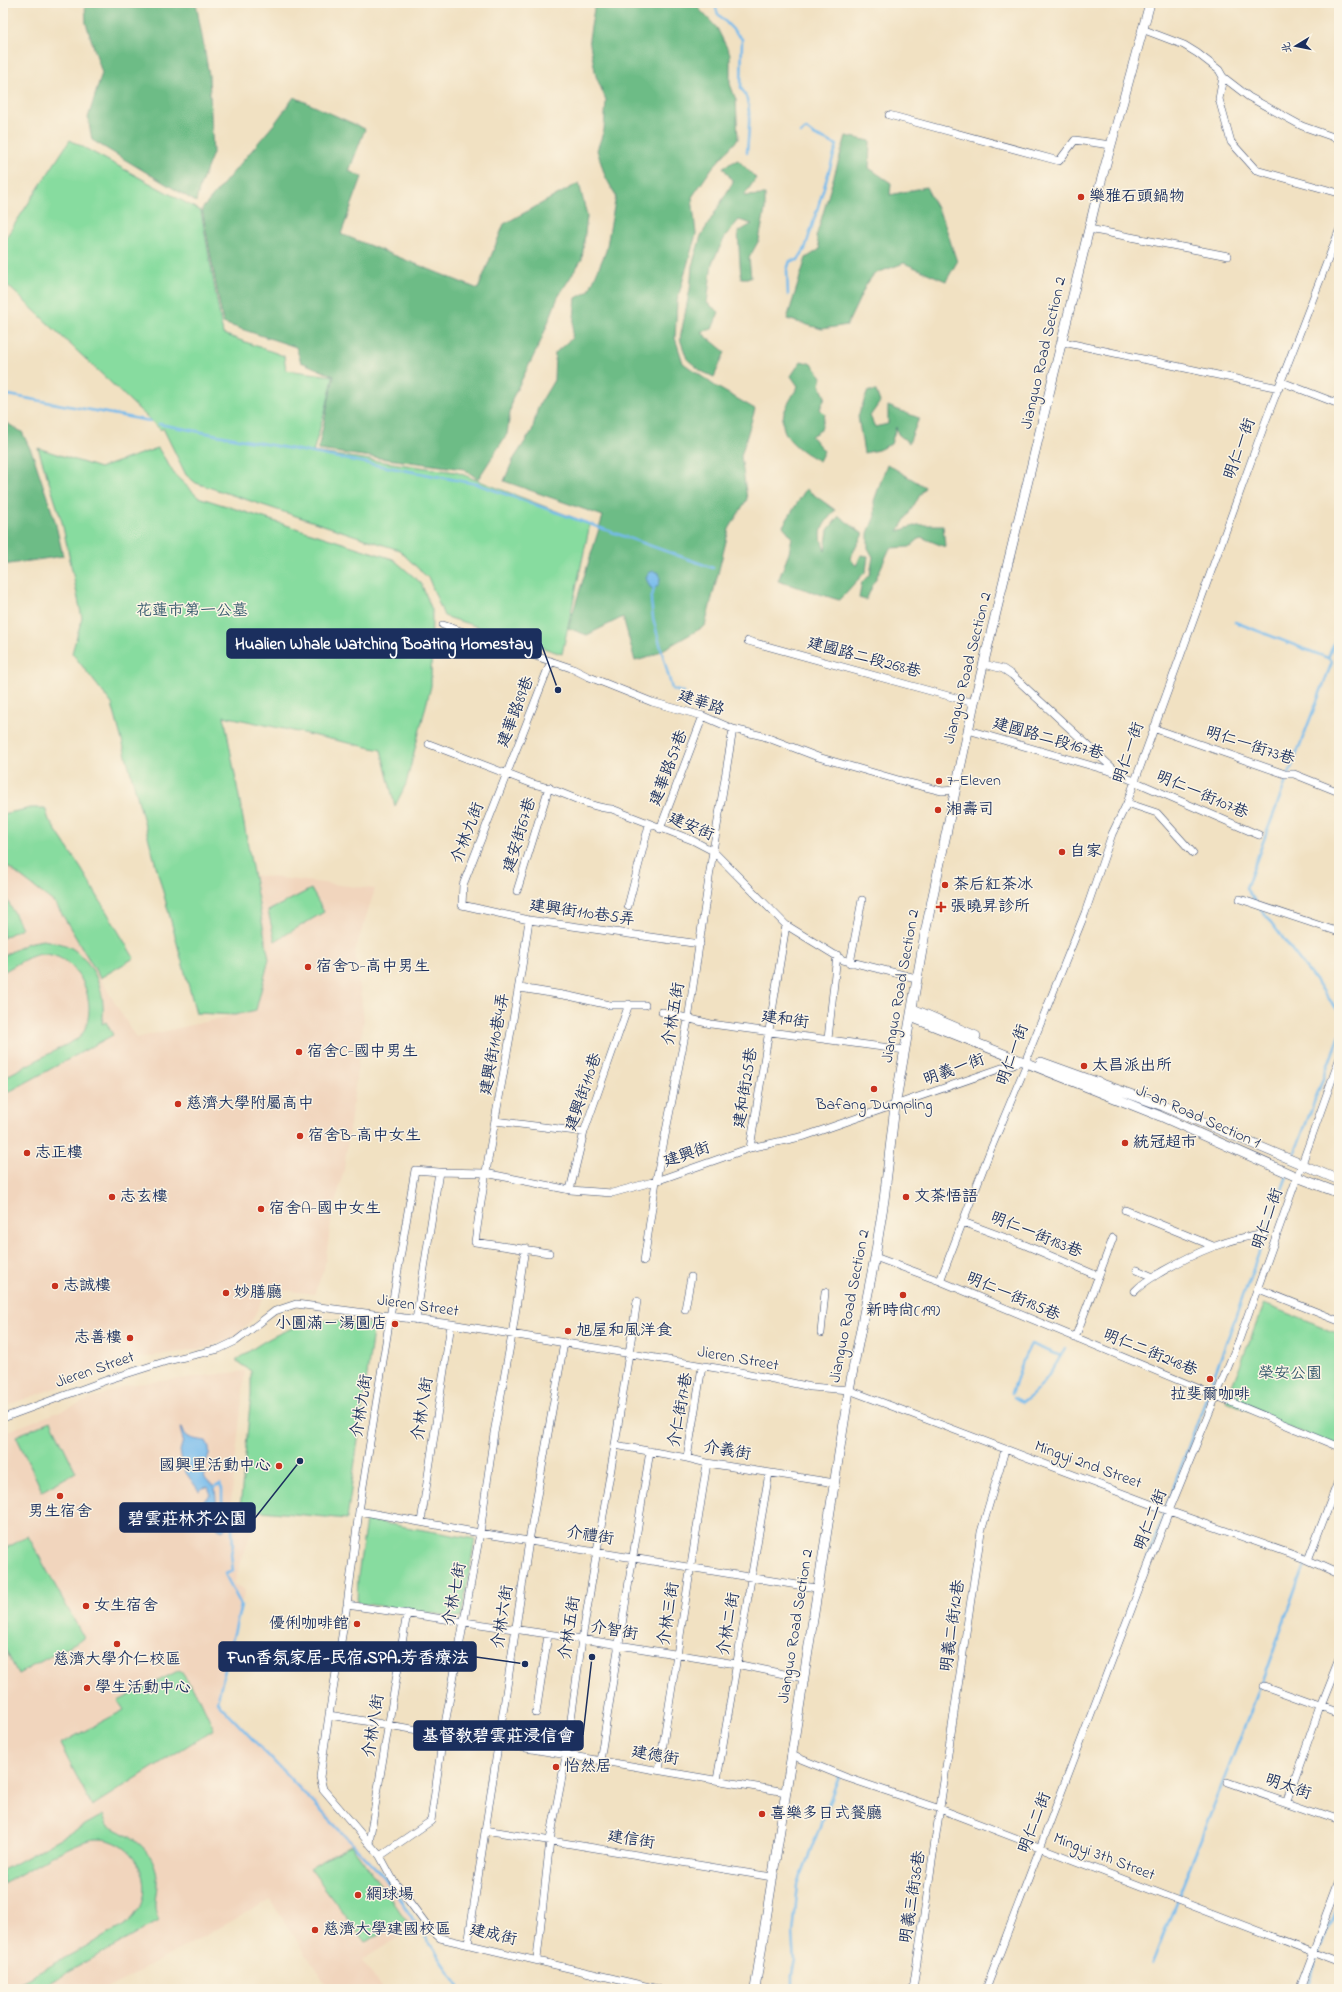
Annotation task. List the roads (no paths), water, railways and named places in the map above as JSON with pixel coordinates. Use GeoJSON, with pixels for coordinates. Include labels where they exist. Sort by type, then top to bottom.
{"type":"FeatureCollection","features":[{"type":"Feature","properties":{"kind":"street","name":"Jianguo Road Section 2"},"geometry":{"type":"LineString","coordinates":[[755,1989],[816,1588],[835,1483],[849,1390],[875,1257],[916,978],[974,702],[1110,145],[1150,3]]}},
{"type":"Feature","properties":{"kind":"street"},"geometry":{"type":"LineString","coordinates":[[1142,29],[1184,45],[1218,70],[1222,77],[1243,94],[1302,126],[1339,139]]}},
{"type":"Feature","properties":{"kind":"street"},"geometry":{"type":"LineString","coordinates":[[1222,77],[1218,99],[1231,142],[1256,170],[1339,193]]}},
{"type":"Feature","properties":{"kind":"street"},"geometry":{"type":"LineString","coordinates":[[890,115],[1059,161],[1075,140],[1110,145]]}},
{"type":"Feature","properties":{"kind":"street"},"geometry":{"type":"LineString","coordinates":[[1089,229],[1228,256]]}},
{"type":"Feature","properties":{"kind":"street","name":"明仁一街"},"geometry":{"type":"LineString","coordinates":[[940,1281],[1025,1060],[1085,913],[1112,834],[1127,803],[1134,780],[1266,420],[1339,231]]}},
{"type":"Feature","properties":{"kind":"street"},"geometry":{"type":"LineString","coordinates":[[1063,342],[1280,385],[1339,404]]}},
{"type":"Feature","properties":{"kind":"street","name":"建華路"},"geometry":{"type":"LineString","coordinates":[[443,626],[551,660],[652,702],[703,716],[733,729],[763,736],[818,757],[909,783],[942,790],[955,790]]}},
{"type":"Feature","properties":{"kind":"street","name":"建國路二段268巷"},"geometry":{"type":"LineString","coordinates":[[748,641],[974,702]]}},
{"type":"Feature","properties":{"kind":"street","name":"建華路89巷"},"geometry":{"type":"LineString","coordinates":[[507,774],[551,660]]}},
{"type":"Feature","properties":{"kind":"street"},"geometry":{"type":"LineString","coordinates":[[984,664],[1003,669],[1012,675],[1120,775]]}},
{"type":"Feature","properties":{"kind":"street","name":"建華路57巷"},"geometry":{"type":"LineString","coordinates":[[660,829],[703,716]]}},
{"type":"Feature","properties":{"kind":"street","name":"明仁一街73巷"},"geometry":{"type":"LineString","coordinates":[[1153,728],[1285,774],[1294,774],[1339,792]]}},
{"type":"Feature","properties":{"kind":"street","name":"介林五街"},"geometry":{"type":"LineString","coordinates":[[644,1262],[656,1181],[688,1017],[733,729]]}},
{"type":"Feature","properties":{"kind":"street","name":"建國路二段167巷"},"geometry":{"type":"LineString","coordinates":[[968,730],[1134,780]]}},
{"type":"Feature","properties":{"kind":"street","name":"建安街"},"geometry":{"type":"LineString","coordinates":[[429,744],[533,784],[549,787],[601,808],[612,809],[649,825],[692,840],[713,851],[786,925],[850,963],[916,978]]}},
{"type":"Feature","properties":{"kind":"street","name":"介林九街"},"geometry":{"type":"LineString","coordinates":[[462,904],[463,885],[507,774]]}},
{"type":"Feature","properties":{"kind":"street","name":"明仁一街107巷"},"geometry":{"type":"LineString","coordinates":[[1134,780],[1259,835]]}},
{"type":"Feature","properties":{"kind":"street","name":"建安街67巷"},"geometry":{"type":"LineString","coordinates":[[517,891],[549,787]]}},
{"type":"Feature","properties":{"kind":"street"},"geometry":{"type":"LineString","coordinates":[[1127,803],[1157,814],[1194,852]]}},
{"type":"Feature","properties":{"kind":"street"},"geometry":{"type":"LineString","coordinates":[[628,906],[649,825]]}},
{"type":"Feature","properties":{"kind":"street"},"geometry":{"type":"LineString","coordinates":[[1240,899],[1339,932]]}},
{"type":"Feature","properties":{"kind":"street"},"geometry":{"type":"LineString","coordinates":[[850,963],[862,900]]}},
{"type":"Feature","properties":{"kind":"street","name":"建興街110巷5弄"},"geometry":{"type":"LineString","coordinates":[[462,904],[529,920],[700,944]]}},
{"type":"Feature","properties":{"kind":"street","name":"建興街110巷4弄"},"geometry":{"type":"LineString","coordinates":[[525,1248],[475,1242],[485,1173],[520,988],[529,920]]}},
{"type":"Feature","properties":{"kind":"street","name":"建和街25巷"},"geometry":{"type":"LineString","coordinates":[[750,1148],[770,1032],[786,925]]}},
{"type":"Feature","properties":{"kind":"street"},"geometry":{"type":"LineString","coordinates":[[828,1039],[837,956]]}},
{"type":"Feature","properties":{"kind":"street"},"geometry":{"type":"LineString","coordinates":[[520,988],[569,996],[609,1005],[645,1005]]}},
{"type":"Feature","properties":{"kind":"street","name":"建興街110巷"},"geometry":{"type":"LineString","coordinates":[[570,1190],[584,1132],[629,1004]]}},
{"type":"Feature","properties":{"kind":"street","name":"建和街"},"geometry":{"type":"LineString","coordinates":[[662,1012],[688,1017],[712,1024],[905,1050]]}},
{"type":"Feature","properties":{"kind":"street","name":"Ji-an Road Section 1"},"geometry":{"type":"LineString","coordinates":[[912,1013],[1160,1116],[1297,1177],[1339,1193]]}},
{"type":"Feature","properties":{"kind":"street","name":"Ji-an Road Section 1"},"geometry":{"type":"LineString","coordinates":[[1025,1060],[1163,1106],[1339,1180]]}},
{"type":"Feature","properties":{"kind":"street","name":"明義一街"},"geometry":{"type":"LineString","coordinates":[[896,1106],[1025,1060]]}},
{"type":"Feature","properties":{"kind":"street","name":"明仁二街"},"geometry":{"type":"LineString","coordinates":[[986,1989],[1169,1511],[1259,1289],[1301,1165],[1339,1060]]}},
{"type":"Feature","properties":{"kind":"street","name":"建興街"},"geometry":{"type":"LineString","coordinates":[[485,1173],[570,1190],[612,1193],[656,1181],[750,1148],[805,1136],[896,1106]]}},
{"type":"Feature","properties":{"kind":"street"},"geometry":{"type":"LineString","coordinates":[[495,1121],[584,1132]]}},
{"type":"Feature","properties":{"kind":"street","name":"介林九街"},"geometry":{"type":"LineString","coordinates":[[329,1715],[347,1606],[359,1511],[415,1170],[485,1173]]}},
{"type":"Feature","properties":{"kind":"street"},"geometry":{"type":"LineString","coordinates":[[416,1320],[439,1172]]}},
{"type":"Feature","properties":{"kind":"street"},"geometry":{"type":"LineString","coordinates":[[1124,1210],[1213,1246]]}},
{"type":"Feature","properties":{"kind":"street","name":"明仁一街183巷"},"geometry":{"type":"LineString","coordinates":[[963,1222],[1025,1245],[1098,1276]]}},
{"type":"Feature","properties":{"kind":"street"},"geometry":{"type":"LineString","coordinates":[[1135,1291],[1153,1277],[1213,1246],[1239,1238],[1265,1233]]}},
{"type":"Feature","properties":{"kind":"street"},"geometry":{"type":"LineString","coordinates":[[1075,1338],[1113,1238]]}},
{"type":"Feature","properties":{"kind":"street"},"geometry":{"type":"LineString","coordinates":[[525,1248],[549,1253]]}},
{"type":"Feature","properties":{"kind":"street","name":"介林七街"},"geometry":{"type":"LineString","coordinates":[[380,1856],[431,1821],[443,1734],[480,1533],[494,1433],[512,1335],[525,1248]]}},
{"type":"Feature","properties":{"kind":"street","name":"明仁一街185巷"},"geometry":{"type":"LineString","coordinates":[[875,1257],[940,1281],[1075,1338]]}},
{"type":"Feature","properties":{"kind":"street"},"geometry":{"type":"LineString","coordinates":[[1137,1270],[1153,1277]]}},
{"type":"Feature","properties":{"kind":"street"},"geometry":{"type":"LineString","coordinates":[[685,1309],[690,1277]]}},
{"type":"Feature","properties":{"kind":"street"},"geometry":{"type":"LineString","coordinates":[[1259,1289],[1339,1321]]}},
{"type":"Feature","properties":{"kind":"street"},"geometry":{"type":"LineString","coordinates":[[821,1333],[825,1292]]}},
{"type":"Feature","properties":{"kind":"street","name":"介林五街"},"geometry":{"type":"LineString","coordinates":[[537,1960],[550,1840],[566,1756],[582,1639],[615,1445],[637,1300]]}},
{"type":"Feature","properties":{"kind":"street","name":"Jieren Street"},"geometry":{"type":"LineString","coordinates":[[3,1418],[107,1380],[167,1361],[219,1349],[236,1341],[275,1311],[296,1304],[451,1324],[702,1367],[740,1372],[811,1387],[849,1390]]}},
{"type":"Feature","properties":{"kind":"street","name":"介林八街"},"geometry":{"type":"LineString","coordinates":[[421,1522],[451,1324]]}},
{"type":"Feature","properties":{"kind":"street","name":"明仁二街248巷"},"geometry":{"type":"LineString","coordinates":[[1075,1338],[1339,1447]]}},
{"type":"Feature","properties":{"kind":"street","name":"介林六街"},"geometry":{"type":"LineString","coordinates":[[468,1944],[528,1541],[564,1343]]}},
{"type":"Feature","properties":{"kind":"street","name":"介仁街17巷"},"geometry":{"type":"LineString","coordinates":[[687,1458],[702,1367]]}},
{"type":"Feature","properties":{"kind":"street","name":"Mingyi 2nd Street"},"geometry":{"type":"LineString","coordinates":[[849,1390],[1169,1511],[1308,1560],[1339,1574]]}},
{"type":"Feature","properties":{"kind":"street","name":"介義街"},"geometry":{"type":"LineString","coordinates":[[615,1445],[707,1463],[835,1483]]}},
{"type":"Feature","properties":{"kind":"street","name":"明義二街12巷"},"geometry":{"type":"LineString","coordinates":[[940,1809],[981,1532],[1005,1450]]}},
{"type":"Feature","properties":{"kind":"street"},"geometry":{"type":"LineString","coordinates":[[600,1761],[650,1451]]}},
{"type":"Feature","properties":{"kind":"street","name":"介林三街"},"geometry":{"type":"LineString","coordinates":[[659,1770],[707,1463]]}},
{"type":"Feature","properties":{"kind":"street","name":"介林二街"},"geometry":{"type":"LineString","coordinates":[[717,1780],[769,1473]]}},
{"type":"Feature","properties":{"kind":"street"},"geometry":{"type":"LineString","coordinates":[[1308,1560],[1339,1479]]}},
{"type":"Feature","properties":{"kind":"street","name":"介禮街"},"geometry":{"type":"LineString","coordinates":[[359,1511],[480,1533],[690,1566],[816,1588]]}},
{"type":"Feature","properties":{"kind":"street","name":"介智街"},"geometry":{"type":"LineString","coordinates":[[347,1606],[582,1639],[736,1664],[803,1678]]}},
{"type":"Feature","properties":{"kind":"street","name":"介林八街"},"geometry":{"type":"LineString","coordinates":[[369,1843],[407,1614]]}},
{"type":"Feature","properties":{"kind":"street"},"geometry":{"type":"LineString","coordinates":[[536,1713],[548,1635]]}},
{"type":"Feature","properties":{"kind":"street"},"geometry":{"type":"LineString","coordinates":[[1288,1801],[1320,1707],[1339,1659]]}},
{"type":"Feature","properties":{"kind":"street"},"geometry":{"type":"LineString","coordinates":[[1264,1686],[1339,1713]]}},
{"type":"Feature","properties":{"kind":"street","name":"建德街"},"geometry":{"type":"LineString","coordinates":[[329,1715],[786,1792]]}},
{"type":"Feature","properties":{"kind":"street","name":"建成街"},"geometry":{"type":"LineString","coordinates":[[329,1715],[320,1777],[323,1788],[380,1856],[393,1880],[429,1928],[440,1938],[658,1989]]}},
{"type":"Feature","properties":{"kind":"street","name":"Mingyi 3th Street"},"geometry":{"type":"LineString","coordinates":[[791,1755],[845,1777],[940,1809],[1339,1962]]}},
{"type":"Feature","properties":{"kind":"street","name":"明太街"},"geometry":{"type":"LineString","coordinates":[[1227,1782],[1288,1801],[1339,1821]]}},
{"type":"Feature","properties":{"kind":"street","name":"明義三街36巷"},"geometry":{"type":"LineString","coordinates":[[913,1989],[940,1809]]}},
{"type":"Feature","properties":{"kind":"street","name":"建信街"},"geometry":{"type":"LineString","coordinates":[[485,1830],[772,1877]]}},
{"type":"Feature","properties":{"kind":"street"},"geometry":{"type":"LineString","coordinates":[[1299,1989],[1339,1883]]}},
{"type":"Feature","properties":{"kind":"water"},"geometry":{"type":"Polygon","coordinates":[[[653,571],[659,573],[660,578],[659,584],[653,589],[650,587],[646,578],[649,573],[653,571]]]}},
{"type":"Feature","properties":{"kind":"water"},"geometry":{"type":"Polygon","coordinates":[[[180,1428],[182,1428],[188,1437],[206,1441],[209,1447],[203,1473],[207,1481],[215,1487],[217,1511],[223,1517],[226,1527],[223,1531],[218,1529],[205,1508],[203,1501],[211,1495],[208,1487],[199,1491],[184,1470],[180,1451],[183,1440],[180,1428]]]}},
{"type":"Feature","properties":{"kind":"waterway"},"geometry":{"type":"LineString","coordinates":[[714,3],[718,14],[742,39],[741,88],[748,102],[749,110],[747,153]]}},
{"type":"Feature","properties":{"kind":"waterway"},"geometry":{"type":"LineString","coordinates":[[788,295],[787,270],[790,261],[798,260],[805,249],[837,145],[814,135],[806,129],[801,133]]}},
{"type":"Feature","properties":{"kind":"waterway"},"geometry":{"type":"LineString","coordinates":[[3,394],[150,421]]}},
{"type":"Feature","properties":{"kind":"waterway"},"geometry":{"type":"LineString","coordinates":[[159,424],[477,484],[713,568]]}},
{"type":"Feature","properties":{"kind":"waterway"},"geometry":{"type":"LineString","coordinates":[[654,588],[651,601],[653,618],[672,689],[684,693]]}},
{"type":"Feature","properties":{"kind":"waterway"},"geometry":{"type":"LineString","coordinates":[[1235,622],[1328,658]]}},
{"type":"Feature","properties":{"kind":"waterway"},"geometry":{"type":"LineString","coordinates":[[1256,902],[1246,889],[1332,662],[1328,658],[1339,630]]}},
{"type":"Feature","properties":{"kind":"waterway"},"geometry":{"type":"LineString","coordinates":[[1260,908],[1339,1012]]}},
{"type":"Feature","properties":{"kind":"waterway"},"geometry":{"type":"LineString","coordinates":[[1293,1158],[1339,1036]]}},
{"type":"Feature","properties":{"kind":"waterway"},"geometry":{"type":"LineString","coordinates":[[1147,1560],[1287,1176]]}},
{"type":"Feature","properties":{"kind":"waterway"},"geometry":{"type":"LineString","coordinates":[[1012,1393],[1024,1358],[1031,1344],[1061,1356]]}},
{"type":"Feature","properties":{"kind":"waterway"},"geometry":{"type":"LineString","coordinates":[[1014,1397],[1022,1402],[1034,1393],[1041,1386],[1065,1348]]}},
{"type":"Feature","properties":{"kind":"waterway"},"geometry":{"type":"LineString","coordinates":[[1337,1479],[1339,1473]]}},
{"type":"Feature","properties":{"kind":"waterway"},"geometry":{"type":"LineString","coordinates":[[215,1487],[220,1484],[222,1489],[222,1502],[231,1516],[233,1544],[231,1554],[233,1571],[225,1574],[241,1605],[217,1702],[385,1878],[461,1989]]}},
{"type":"Feature","properties":{"kind":"waterway"},"geometry":{"type":"LineString","coordinates":[[1152,1964],[1260,1687],[1306,1560]]}},
{"type":"Feature","properties":{"kind":"waterway"},"geometry":{"type":"LineString","coordinates":[[792,1989],[792,1975],[795,1961],[793,1934],[798,1884],[839,1776]]}},
{"type":"Feature","properties":{"kind":"waterway"},"geometry":{"type":"LineString","coordinates":[[1306,1989],[1339,1903]]}},
{"type":"Feature","properties":{"kind":"place","name":"樂雅石頭鍋物"},"geometry":{"type":"Point","coordinates":[1081,197]}},
{"type":"Feature","properties":{"kind":"place","name":"Hualien Whale Watching Boating Homestay"},"geometry":{"type":"Point","coordinates":[558,690]}},
{"type":"Feature","properties":{"kind":"place","name":"7-Eleven"},"geometry":{"type":"Point","coordinates":[939,781]}},
{"type":"Feature","properties":{"kind":"place","name":"湘壽司"},"geometry":{"type":"Point","coordinates":[938,810]}},
{"type":"Feature","properties":{"kind":"place","name":"自家"},"geometry":{"type":"Point","coordinates":[1062,852]}},
{"type":"Feature","properties":{"kind":"place","name":"茶后紅茶冰"},"geometry":{"type":"Point","coordinates":[945,885]}},
{"type":"Feature","properties":{"kind":"place","name":"張曉昇診所"},"geometry":{"type":"Point","coordinates":[941,907]}},
{"type":"Feature","properties":{"kind":"place","name":"宿舍D-高中男生"},"geometry":{"type":"Point","coordinates":[308,967]}},
{"type":"Feature","properties":{"kind":"place","name":"宿舍C-國中男生"},"geometry":{"type":"Point","coordinates":[299,1052]}},
{"type":"Feature","properties":{"kind":"place","name":"太昌派出所"},"geometry":{"type":"Point","coordinates":[1084,1066]}},
{"type":"Feature","properties":{"kind":"place","name":"Bafang Dumpling"},"geometry":{"type":"Point","coordinates":[874,1089]}},
{"type":"Feature","properties":{"kind":"place","name":"慈濟大學附屬高中"},"geometry":{"type":"Point","coordinates":[178,1104]}},
{"type":"Feature","properties":{"kind":"place","name":"宿舍B-高中女生"},"geometry":{"type":"Point","coordinates":[300,1136]}},
{"type":"Feature","properties":{"kind":"place","name":"統冠超市"},"geometry":{"type":"Point","coordinates":[1125,1143]}},
{"type":"Feature","properties":{"kind":"place","name":"志正樓"},"geometry":{"type":"Point","coordinates":[27,1153]}},
{"type":"Feature","properties":{"kind":"place","name":"志玄樓"},"geometry":{"type":"Point","coordinates":[112,1197]}},
{"type":"Feature","properties":{"kind":"place","name":"文茶悟語"},"geometry":{"type":"Point","coordinates":[906,1197]}},
{"type":"Feature","properties":{"kind":"place","name":"宿舍A-國中女生"},"geometry":{"type":"Point","coordinates":[261,1209]}},
{"type":"Feature","properties":{"kind":"place","name":"志誠樓"},"geometry":{"type":"Point","coordinates":[55,1286]}},
{"type":"Feature","properties":{"kind":"place","name":"妙膳廳"},"geometry":{"type":"Point","coordinates":[226,1293]}},
{"type":"Feature","properties":{"kind":"place","name":"新時尚(199)"},"geometry":{"type":"Point","coordinates":[903,1295]}},
{"type":"Feature","properties":{"kind":"place","name":"小圓滿－湯圓店"},"geometry":{"type":"Point","coordinates":[395,1324]}},
{"type":"Feature","properties":{"kind":"place","name":"旭屋和風洋食"},"geometry":{"type":"Point","coordinates":[568,1331]}},
{"type":"Feature","properties":{"kind":"place","name":"志善樓"},"geometry":{"type":"Point","coordinates":[130,1338]}},
{"type":"Feature","properties":{"kind":"place","name":"拉斐爾咖啡"},"geometry":{"type":"Point","coordinates":[1210,1379]}},
{"type":"Feature","properties":{"kind":"place","name":"碧雲莊林芥公園"},"geometry":{"type":"Point","coordinates":[300,1461]}},
{"type":"Feature","properties":{"kind":"place","name":"國興里活動中心"},"geometry":{"type":"Point","coordinates":[279,1466]}},
{"type":"Feature","properties":{"kind":"place","name":"男生宿舍"},"geometry":{"type":"Point","coordinates":[60,1496]}},
{"type":"Feature","properties":{"kind":"place","name":"女生宿舍"},"geometry":{"type":"Point","coordinates":[86,1606]}},
{"type":"Feature","properties":{"kind":"place","name":"優俐咖啡館"},"geometry":{"type":"Point","coordinates":[357,1624]}},
{"type":"Feature","properties":{"kind":"place","name":"慈濟大學介仁校區"},"geometry":{"type":"Point","coordinates":[117,1644]}},
{"type":"Feature","properties":{"kind":"place","name":"基督教碧雲莊浸信會"},"geometry":{"type":"Point","coordinates":[592,1657]}},
{"type":"Feature","properties":{"kind":"place","name":"Fun香氛家居-民宿.SPA.芳香療法"},"geometry":{"type":"Point","coordinates":[525,1664]}},
{"type":"Feature","properties":{"kind":"place","name":"學生活動中心"},"geometry":{"type":"Point","coordinates":[87,1688]}},
{"type":"Feature","properties":{"kind":"place","name":"怡然居"},"geometry":{"type":"Point","coordinates":[556,1767]}},
{"type":"Feature","properties":{"kind":"place","name":"喜樂多日式餐廳"},"geometry":{"type":"Point","coordinates":[762,1814]}},
{"type":"Feature","properties":{"kind":"place","name":"網球場"},"geometry":{"type":"Point","coordinates":[358,1895]}},
{"type":"Feature","properties":{"kind":"place","name":"慈濟大學建國校區"},"geometry":{"type":"Point","coordinates":[315,1930]}},
{"type":"Feature","properties":{"kind":"park label","name":"花蓮市第一公墓"},"geometry":{"type":"Point","coordinates":[192,611]}},
{"type":"Feature","properties":{"kind":"park label","name":"榮安公園"},"geometry":{"type":"Point","coordinates":[1290,1374]}}]}
